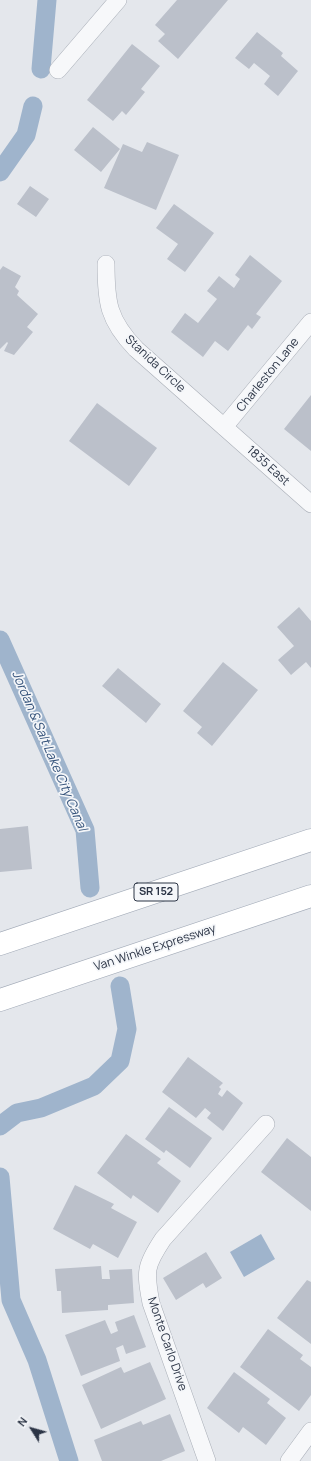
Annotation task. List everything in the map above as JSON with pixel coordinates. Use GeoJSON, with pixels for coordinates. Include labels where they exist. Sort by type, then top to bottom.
{"type":"FeatureCollection","features":[{"type":"Feature","properties":{"kind":"main road","name":"SR 152"},"geometry":{"type":"LineString","coordinates":[[0,944],[311,840]]}},
{"type":"Feature","properties":{"kind":"main road","name":"Van Winkle Expressway"},"geometry":{"type":"LineString","coordinates":[[0,1000],[311,896]]}},
{"type":"Feature","properties":{"kind":"street"},"geometry":{"type":"LineString","coordinates":[[58,70],[118,0]]}},
{"type":"Feature","properties":{"kind":"street","name":"Stanida Circle"},"geometry":{"type":"LineString","coordinates":[[106,264],[106,292],[110,310],[126,339],[224,427]]}},
{"type":"Feature","properties":{"kind":"street","name":"Charleston Lane"},"geometry":{"type":"LineString","coordinates":[[224,427],[311,322]]}},
{"type":"Feature","properties":{"kind":"street","name":"1835 East"},"geometry":{"type":"LineString","coordinates":[[224,427],[311,504]]}},
{"type":"Feature","properties":{"kind":"street","name":"Monte Carlo Drive"},"geometry":{"type":"LineString","coordinates":[[207,1461],[151,1303],[147,1283],[147,1268],[154,1252],[163,1239],[266,1124]]}},
{"type":"Feature","properties":{"kind":"street"},"geometry":{"type":"LineString","coordinates":[[289,1461],[311,1431]]}},
{"type":"Feature","properties":{"kind":"water"},"geometry":{"type":"Polygon","coordinates":[[[261,1234],[275,1259],[244,1277],[230,1252],[261,1234]]]}},
{"type":"Feature","properties":{"kind":"building"},"geometry":{"type":"Polygon","coordinates":[[[177,0],[228,0],[178,59],[158,41],[165,34],[155,25],[177,0]]]}},
{"type":"Feature","properties":{"kind":"building"},"geometry":{"type":"Polygon","coordinates":[[[257,32],[283,53],[281,56],[298,71],[278,96],[264,84],[270,76],[254,63],[249,69],[235,58],[257,32]]]}},
{"type":"Feature","properties":{"kind":"building"},"geometry":{"type":"Polygon","coordinates":[[[132,44],[160,66],[141,89],[145,92],[126,115],[122,111],[113,121],[87,100],[132,44]]]}},
{"type":"Feature","properties":{"kind":"building"},"geometry":{"type":"Polygon","coordinates":[[[93,127],[120,149],[101,172],[74,150],[93,127]]]}},
{"type":"Feature","properties":{"kind":"building"},"geometry":{"type":"Polygon","coordinates":[[[147,142],[179,155],[156,210],[104,188],[123,144],[142,152],[147,142]]]}},
{"type":"Feature","properties":{"kind":"building"},"geometry":{"type":"Polygon","coordinates":[[[30,186],[49,199],[36,217],[17,204],[30,186]]]}},
{"type":"Feature","properties":{"kind":"building"},"geometry":{"type":"Polygon","coordinates":[[[174,204],[214,233],[185,272],[167,259],[178,244],[156,228],[174,204]]]}},
{"type":"Feature","properties":{"kind":"building"},"geometry":{"type":"Polygon","coordinates":[[[250,255],[282,281],[256,314],[261,317],[252,329],[248,325],[228,351],[215,341],[203,357],[171,332],[185,313],[198,323],[217,299],[207,291],[219,276],[234,288],[240,279],[235,275],[250,255]]]}},
{"type":"Feature","properties":{"kind":"building"},"geometry":{"type":"Polygon","coordinates":[[[3,266],[21,276],[15,287],[19,291],[17,295],[38,314],[27,327],[33,332],[14,355],[4,351],[8,343],[7,342],[0,349],[0,270],[3,266]]]}},
{"type":"Feature","properties":{"kind":"building"},"geometry":{"type":"Polygon","coordinates":[[[311,395],[311,451],[284,429],[311,395]]]}},
{"type":"Feature","properties":{"kind":"building"},"geometry":{"type":"Polygon","coordinates":[[[97,403],[157,448],[129,486],[69,441],[97,403]]]}},
{"type":"Feature","properties":{"kind":"building"},"geometry":{"type":"Polygon","coordinates":[[[299,607],[311,621],[311,668],[306,662],[291,675],[278,660],[294,646],[277,627],[299,607]]]}},
{"type":"Feature","properties":{"kind":"building"},"geometry":{"type":"Polygon","coordinates":[[[223,662],[258,690],[212,746],[197,733],[202,727],[183,711],[223,662]]]}},
{"type":"Feature","properties":{"kind":"building"},"geometry":{"type":"Polygon","coordinates":[[[118,668],[161,704],[146,723],[102,686],[118,668]]]}},
{"type":"Feature","properties":{"kind":"building"},"geometry":{"type":"Polygon","coordinates":[[[28,826],[32,869],[0,872],[0,829],[28,826]]]}},
{"type":"Feature","properties":{"kind":"building"},"geometry":{"type":"Polygon","coordinates":[[[188,1057],[223,1083],[219,1087],[221,1089],[218,1094],[222,1097],[227,1090],[243,1103],[223,1131],[207,1118],[211,1113],[205,1108],[196,1118],[162,1092],[188,1057]]]}},
{"type":"Feature","properties":{"kind":"building"},"geometry":{"type":"Polygon","coordinates":[[[169,1107],[212,1138],[190,1168],[166,1150],[164,1153],[145,1139],[169,1107]]]}},
{"type":"Feature","properties":{"kind":"building"},"geometry":{"type":"Polygon","coordinates":[[[126,1134],[161,1159],[157,1163],[181,1181],[158,1213],[133,1195],[131,1199],[97,1173],[126,1134]]]}},
{"type":"Feature","properties":{"kind":"building"},"geometry":{"type":"Polygon","coordinates":[[[287,1138],[311,1157],[311,1211],[261,1172],[287,1138]]]}},
{"type":"Feature","properties":{"kind":"building"},"geometry":{"type":"Polygon","coordinates":[[[75,1185],[114,1204],[111,1208],[137,1222],[118,1258],[93,1244],[90,1249],[53,1229],[75,1185]]]}},
{"type":"Feature","properties":{"kind":"building"},"geometry":{"type":"Polygon","coordinates":[[[206,1252],[222,1278],[206,1288],[203,1283],[176,1300],[163,1278],[206,1252]]]}},
{"type":"Feature","properties":{"kind":"building"},"geometry":{"type":"Polygon","coordinates":[[[101,1266],[102,1279],[110,1279],[109,1270],[132,1269],[134,1303],[108,1305],[108,1310],[62,1313],[61,1291],[57,1291],[55,1269],[101,1266]]]}},
{"type":"Feature","properties":{"kind":"building"},"geometry":{"type":"Polygon","coordinates":[[[307,1280],[311,1282],[311,1344],[277,1318],[307,1280]]]}},
{"type":"Feature","properties":{"kind":"building"},"geometry":{"type":"Polygon","coordinates":[[[134,1315],[146,1347],[126,1354],[123,1345],[116,1348],[120,1361],[81,1376],[65,1335],[105,1320],[111,1334],[118,1331],[115,1322],[134,1315]]]}},
{"type":"Feature","properties":{"kind":"building"},"geometry":{"type":"Polygon","coordinates":[[[268,1329],[303,1355],[300,1359],[311,1367],[311,1395],[299,1411],[240,1367],[268,1329]]]}},
{"type":"Feature","properties":{"kind":"building"},"geometry":{"type":"Polygon","coordinates":[[[150,1362],[166,1399],[101,1429],[82,1385],[121,1367],[124,1373],[150,1362]]]}},
{"type":"Feature","properties":{"kind":"building"},"geometry":{"type":"Polygon","coordinates":[[[234,1372],[270,1399],[267,1403],[286,1418],[266,1445],[243,1427],[239,1433],[207,1408],[234,1372]]]}},
{"type":"Feature","properties":{"kind":"building"},"geometry":{"type":"Polygon","coordinates":[[[170,1414],[185,1451],[161,1461],[102,1461],[94,1440],[141,1421],[143,1425],[170,1414]]]}},
{"type":"Feature","properties":{"kind":"waterway","name":"Jordan & Salt Lake City Canal"},"geometry":{"type":"LineString","coordinates":[[41,69],[47,0]]}},
{"type":"Feature","properties":{"kind":"waterway","name":"Jordan & Salt Lake City Canal"},"geometry":{"type":"LineString","coordinates":[[0,172],[26,135],[33,106]]}},
{"type":"Feature","properties":{"kind":"waterway","name":"Jordan & Salt Lake City Canal"},"geometry":{"type":"LineString","coordinates":[[0,640],[85,830],[90,888]]}},
{"type":"Feature","properties":{"kind":"waterway","name":"Jordan & Salt Lake City Canal"},"geometry":{"type":"LineString","coordinates":[[0,1126],[17,1113],[41,1108],[94,1086],[120,1061],[127,1029],[120,986]]}},
{"type":"Feature","properties":{"kind":"waterway","name":"Jordan & Salt Lake City Canal"},"geometry":{"type":"LineString","coordinates":[[0,1177],[11,1300],[37,1360],[69,1461]]}}]}
